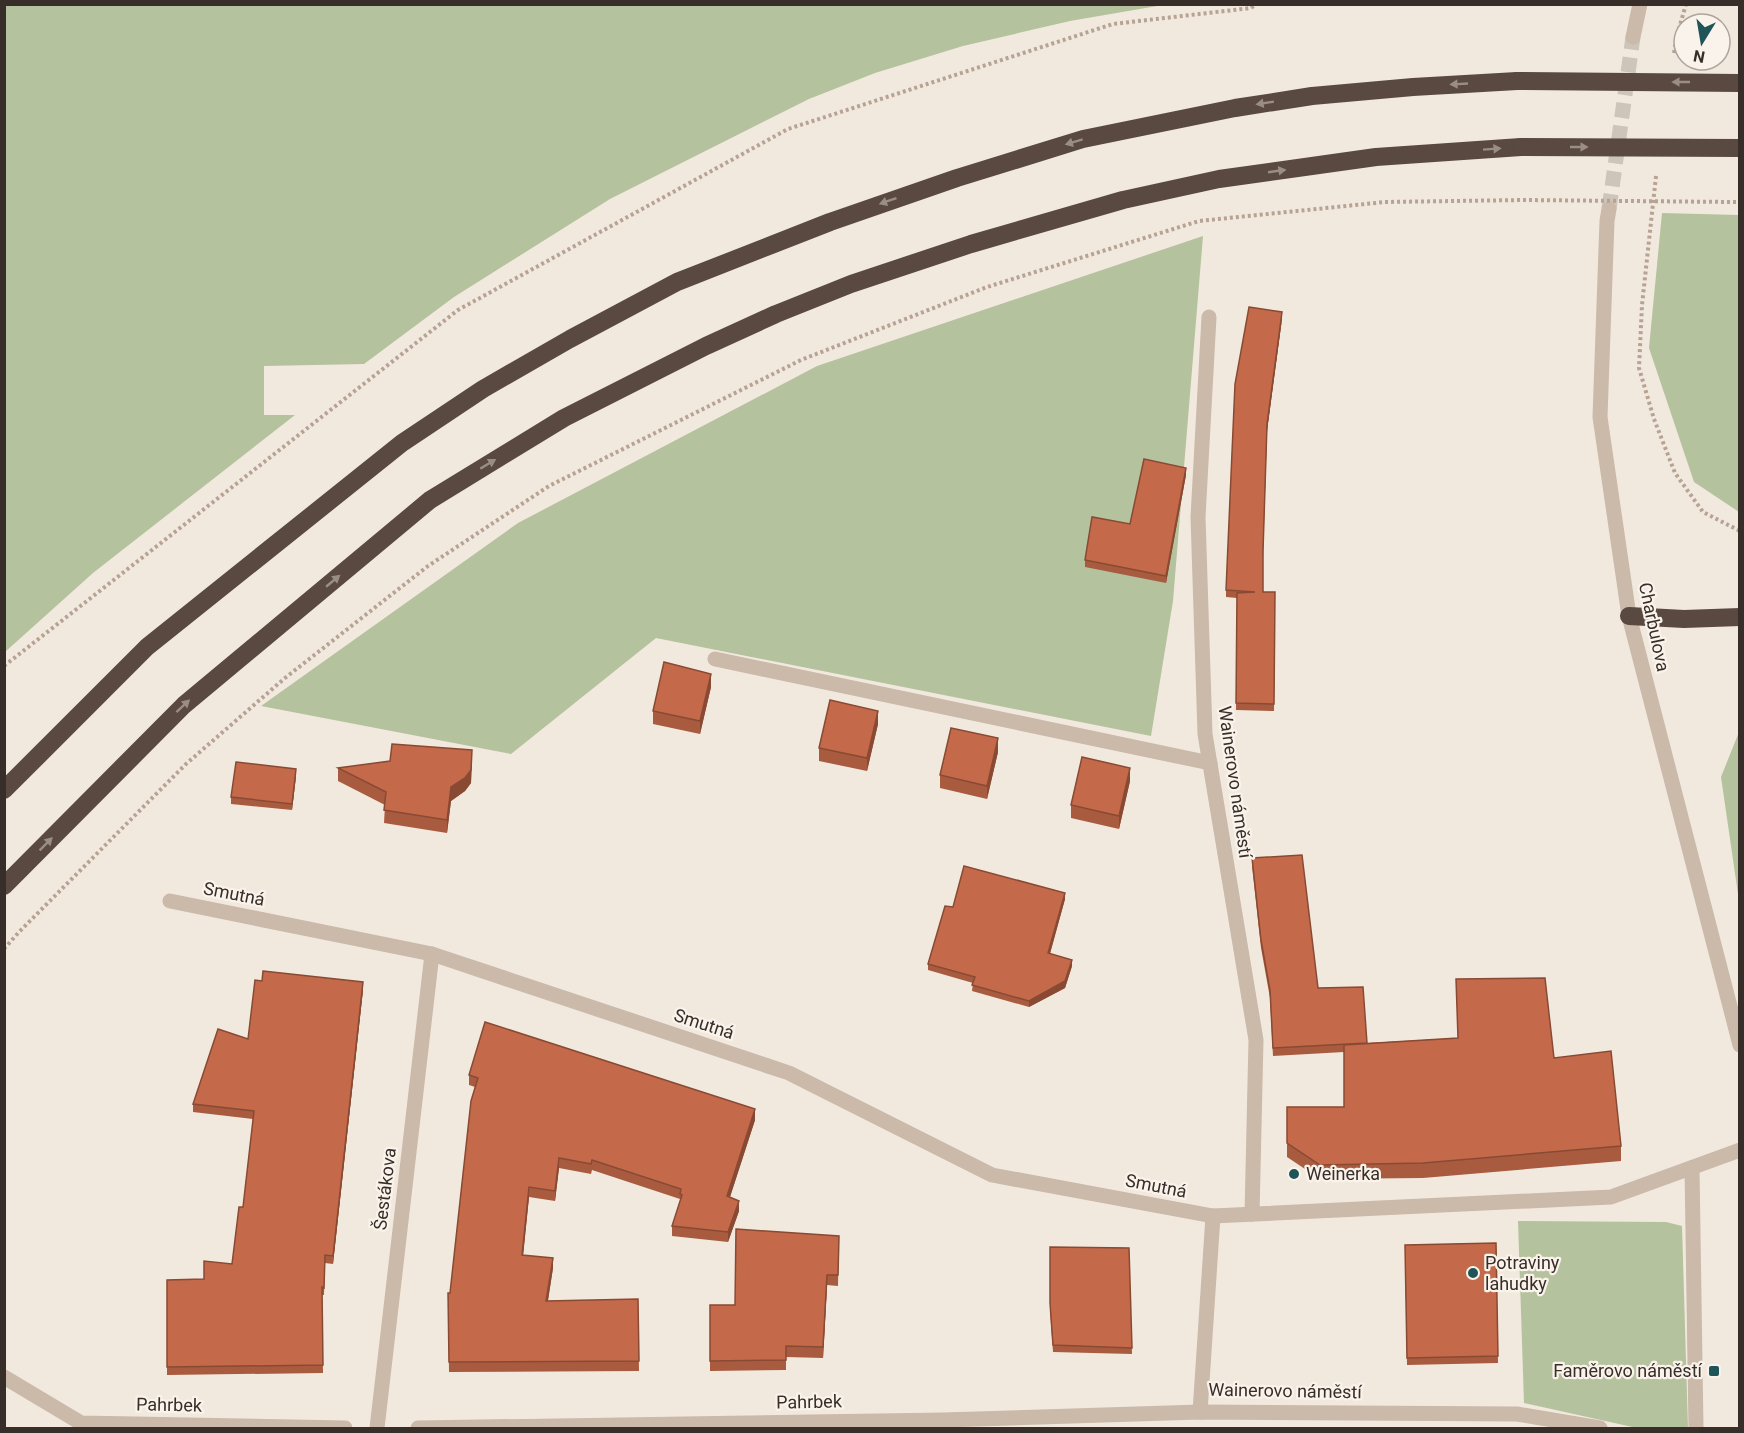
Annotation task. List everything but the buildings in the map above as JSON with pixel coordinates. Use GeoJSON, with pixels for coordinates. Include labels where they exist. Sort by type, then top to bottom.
{"type":"FeatureCollection","features":[{"type":"Feature","properties":{"kind":"highway"},"geometry":{"type":"LineString","coordinates":[[4,790],[147,647],[402,443],[483,389],[677,282],[830,222],[957,178],[1083,140],[1235,108],[1312,96],[1517,81],[1740,83]]}},
{"type":"Feature","properties":{"kind":"highway"},"geometry":{"type":"LineString","coordinates":[[4,886],[184,705],[430,500],[564,418],[706,346],[776,314],[851,284],[971,243],[1123,200],[1219,179],[1364,159],[1521,147],[1740,148]]}},
{"type":"Feature","properties":{"kind":"highway"},"geometry":{"type":"LineString","coordinates":[[1629,616],[1684,619],[1740,617]]}},
{"type":"Feature","properties":{"kind":"street"},"geometry":{"type":"LineString","coordinates":[[1633,37],[1640,4]]}},
{"type":"Feature","properties":{"kind":"street","name":"Charbulova"},"geometry":{"type":"LineString","coordinates":[[1610,209],[1607,221],[1600,417],[1629,616],[1740,1045]]}},
{"type":"Feature","properties":{"kind":"street","name":"Wainerovo náměstí"},"geometry":{"type":"LineString","coordinates":[[1209,317],[1198,517],[1205,734],[1256,1040],[1252,1214]]}},
{"type":"Feature","properties":{"kind":"street"},"geometry":{"type":"LineString","coordinates":[[715,659],[1210,763]]}},
{"type":"Feature","properties":{"kind":"street","name":"Smutná"},"geometry":{"type":"LineString","coordinates":[[170,901],[432,954],[789,1073],[993,1175],[1213,1216]]}},
{"type":"Feature","properties":{"kind":"street","name":"Šestákova"},"geometry":{"type":"LineString","coordinates":[[377,1428],[432,954]]}},
{"type":"Feature","properties":{"kind":"street"},"geometry":{"type":"LineString","coordinates":[[1213,1216],[1611,1197],[1740,1150]]}},
{"type":"Feature","properties":{"kind":"street"},"geometry":{"type":"LineString","coordinates":[[1692,1168],[1696,1428]]}},
{"type":"Feature","properties":{"kind":"street","name":"Wainerovo náměstí"},"geometry":{"type":"LineString","coordinates":[[1213,1216],[1200,1412],[1517,1414],[1600,1428]]}},
{"type":"Feature","properties":{"kind":"street","name":"Pahrbek"},"geometry":{"type":"LineString","coordinates":[[4,1377],[81,1423],[345,1428]]}},
{"type":"Feature","properties":{"kind":"street","name":"Pahrbek"},"geometry":{"type":"LineString","coordinates":[[418,1428],[943,1424],[1200,1412]]}},
{"type":"Feature","properties":{"kind":"street"},"geometry":{"type":"LineString","coordinates":[[1506,1428],[1517,1414]]}},
{"type":"Feature","properties":{"kind":"path"},"geometry":{"type":"LineString","coordinates":[[4,666],[458,310],[788,129],[1113,24],[1251,8],[1256,4]]}},
{"type":"Feature","properties":{"kind":"path"},"geometry":{"type":"LineString","coordinates":[[1656,175],[1642,305],[1639,368],[1654,419],[1675,473],[1703,512],[1740,531]]}},
{"type":"Feature","properties":{"kind":"path"},"geometry":{"type":"LineString","coordinates":[[4,950],[19,932],[186,764],[285,678],[428,566],[549,486],[801,360],[987,287],[1199,221],[1385,202],[1523,200],[1740,202]]}},
{"type":"Feature","properties":{"kind":"green space"},"geometry":{"type":"Polygon","coordinates":[[[5,4],[1163,5],[1070,21],[963,46],[875,73],[809,99],[610,199],[454,297],[364,364],[264,366],[264,415],[295,415],[93,573],[5,652],[5,4]]]}},
{"type":"Feature","properties":{"kind":"green space"},"geometry":{"type":"Polygon","coordinates":[[[1662,213],[1739,215],[1739,512],[1694,482],[1649,348],[1662,213]]]}},
{"type":"Feature","properties":{"kind":"green space"},"geometry":{"type":"Polygon","coordinates":[[[1203,236],[1173,601],[1151,736],[656,638],[511,754],[261,706],[518,523],[817,366],[1203,236]]]}},
{"type":"Feature","properties":{"kind":"green space"},"geometry":{"type":"Polygon","coordinates":[[[1739,732],[1739,901],[1721,777],[1739,732]]]}},
{"type":"Feature","properties":{"kind":"green space"},"geometry":{"type":"Polygon","coordinates":[[[1518,1221],[1666,1222],[1682,1226],[1688,1428],[1637,1428],[1524,1403],[1518,1221]]]}},
{"type":"Feature","properties":{"kind":"tunnel"},"geometry":{"type":"LineString","coordinates":[[1609,209],[1633,37]]}},
{"type":"Feature","properties":{"kind":"place","name":"Weinerka"},"geometry":{"type":"Point","coordinates":[1294,1174]}},
{"type":"Feature","properties":{"kind":"place","name":"Potraviny lahudky"},"geometry":{"type":"Point","coordinates":[1473,1273]}},
{"type":"Feature","properties":{"kind":"place","name":"Faměrovo náměstí"},"geometry":{"type":"Point","coordinates":[1714,1371]}}]}
